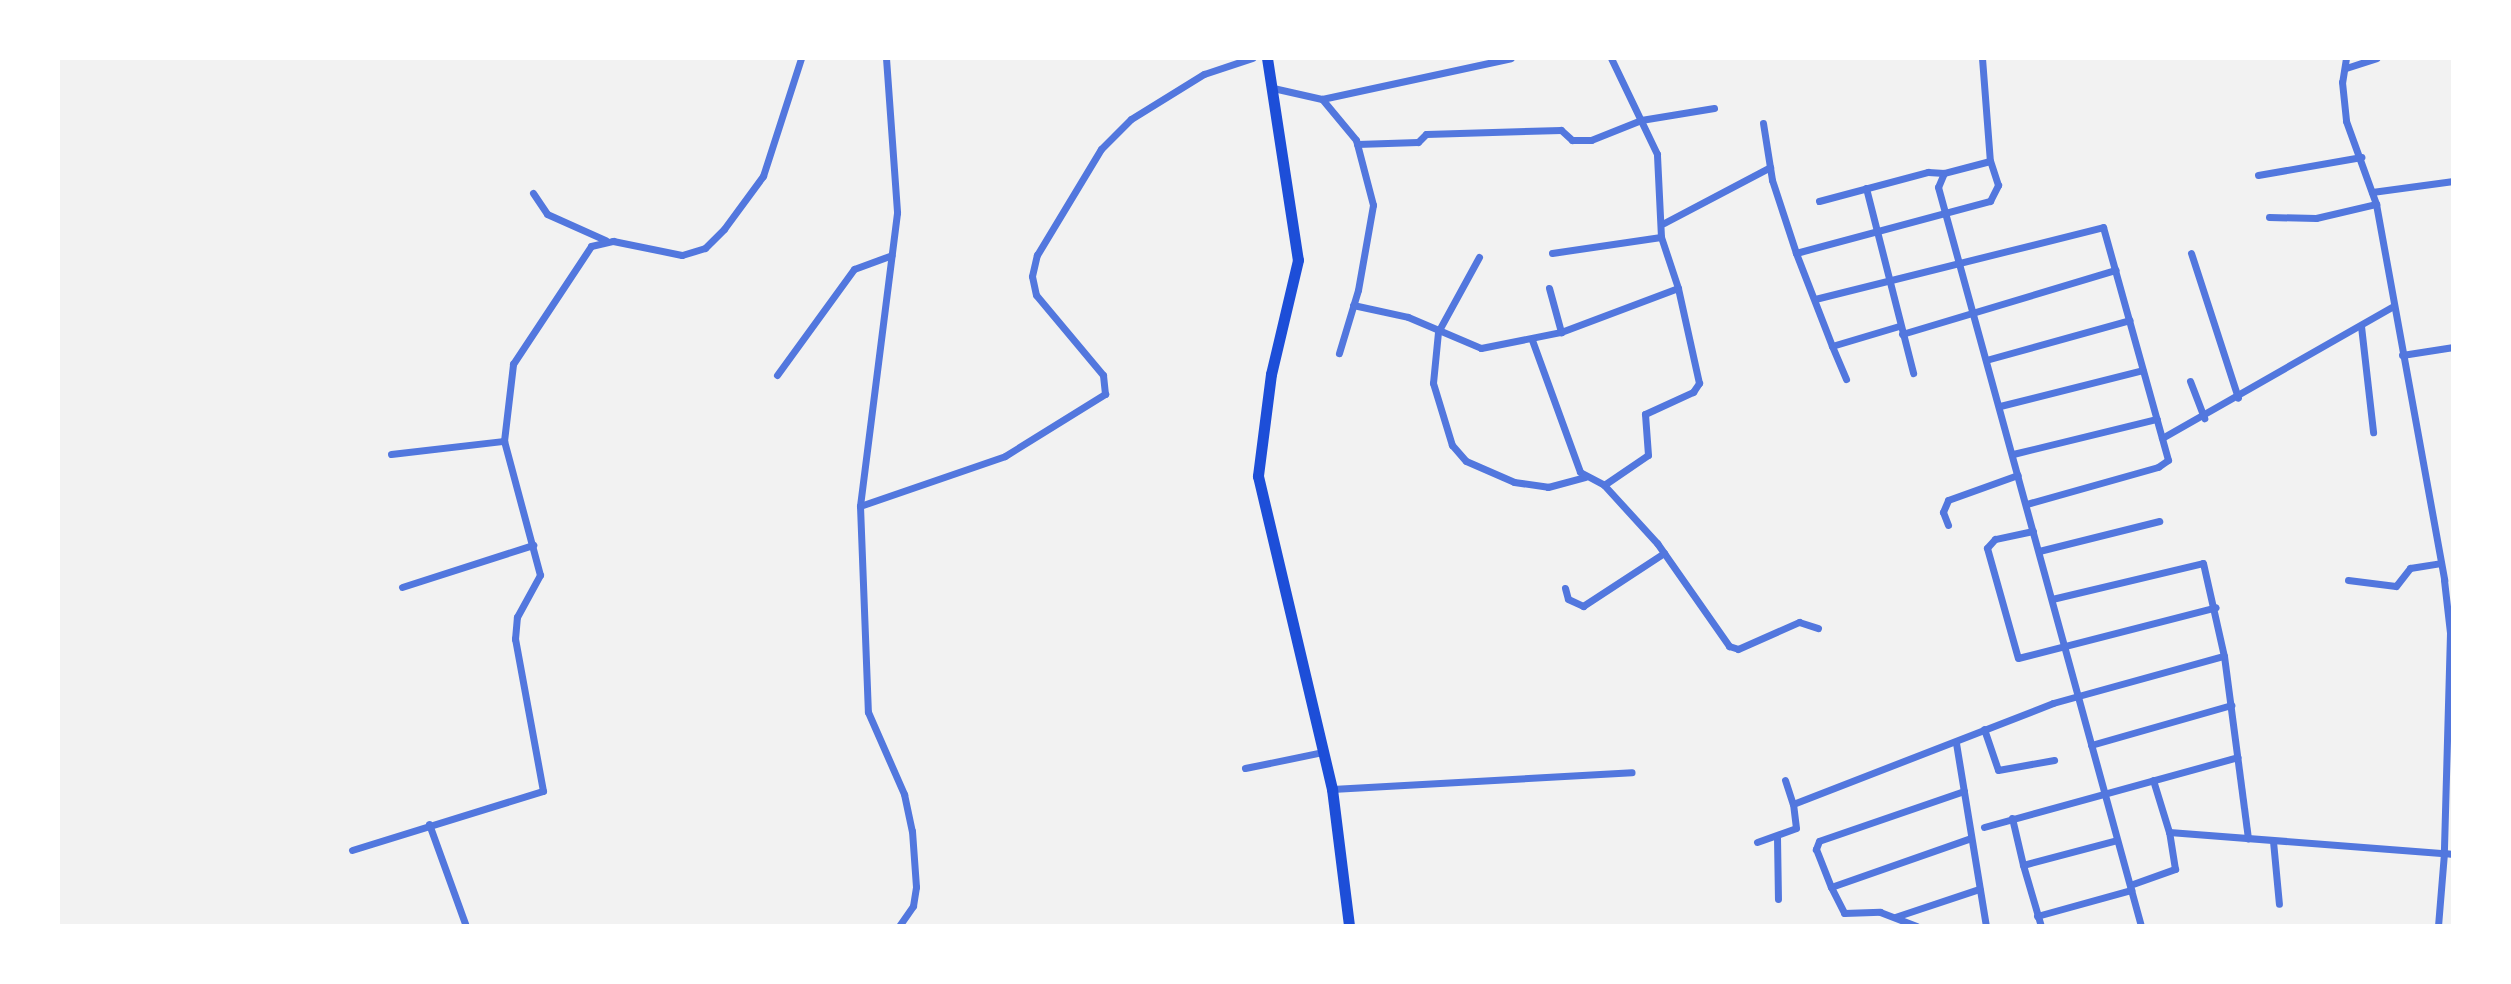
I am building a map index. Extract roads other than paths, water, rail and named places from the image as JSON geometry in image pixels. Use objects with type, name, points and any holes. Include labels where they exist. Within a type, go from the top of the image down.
[{"type":"main road","points":[[1267,58],[1298,260],[1271,374],[1258,476],[1332,789],[1349,926]]},
{"type":"street","points":[[533,193],[547,214],[605,240],[682,255],[705,248],[763,176],[801,58]]},
{"type":"street","points":[[886,58],[897,213],[860,506],[868,712],[904,794],[912,831],[916,887],[913,906],[899,926]]},
{"type":"street","points":[[860,506],[1005,456],[1105,394],[1103,375],[1036,295],[1032,276],[1037,255],[1101,149],[1124,125],[1204,74],[1252,58]]},
{"type":"street","points":[[1463,58],[1466,69]]},
{"type":"street","points":[[1273,88],[1322,99],[1511,58]]},
{"type":"street","points":[[1604,485],[1648,455],[1645,414],[1693,392],[1699,383],[1678,288],[1661,237],[1664,223],[1657,154],[1611,58]]},
{"type":"street","points":[[1796,253],[1995,196],[1998,185],[1990,161],[1982,58]]},
{"type":"street","points":[[2346,58],[2346,121],[2376,204],[2392,307],[2441,563],[2450,633],[2448,854],[2438,926]]},
{"type":"street","points":[[2346,68],[2376,58]]},
{"type":"street","points":[[1322,99],[1357,144],[1373,205],[1353,305],[1339,353]]},
{"type":"street","points":[[1357,144],[1415,143],[1426,134],[1561,130],[1572,140],[1591,140],[1641,120],[1714,108]]},
{"type":"street","points":[[1763,123],[1770,167],[1796,253],[1846,379]]},
{"type":"street","points":[[2258,175],[2361,157]]},
{"type":"street","points":[[1819,201],[1933,171],[1944,173],[1990,161]]},
{"type":"street","points":[[1664,223],[1770,167]]},
{"type":"street","points":[[1944,173],[1938,180],[1957,260],[2000,406],[2141,926]]},
{"type":"street","points":[[2372,192],[2453,181]]},
{"type":"street","points":[[1866,188],[1887,281],[1913,373]]},
{"type":"street","points":[[2269,217],[2316,218],[2376,204]]},
{"type":"street","points":[[1815,299],[2097,225],[2105,230],[2168,456],[2164,465],[2026,504]]},
{"type":"street","points":[[1552,253],[1661,237]]},
{"type":"street","points":[[352,850],[543,791],[514,626],[540,583],[533,545],[504,441],[506,395],[518,355],[584,252],[605,240]]},
{"type":"street","points":[[2191,253],[2238,398]]},
{"type":"street","points":[[777,375],[854,269],[892,255]]},
{"type":"street","points":[[1479,257],[1438,332],[1433,383],[1452,445],[1466,461],[1525,484],[1548,487],[1585,477],[1604,485],[1664,553],[1731,648],[1799,622],[1818,628]]},
{"type":"street","points":[[1832,346],[1972,313],[2116,270]]},
{"type":"street","points":[[1549,288],[1561,332]]},
{"type":"street","points":[[1353,305],[1408,317],[1481,348],[1561,332],[1678,288]]},
{"type":"street","points":[[2162,438],[2204,418],[2392,307]]},
{"type":"street","points":[[1986,360],[2130,320]]},
{"type":"street","points":[[2361,326],[2373,432]]},
{"type":"street","points":[[1532,340],[1585,477]]},
{"type":"street","points":[[2402,355],[2453,347]]},
{"type":"street","points":[[2000,406],[2143,370]]},
{"type":"street","points":[[2190,381],[2204,418]]},
{"type":"street","points":[[2013,454],[2157,419]]},
{"type":"street","points":[[391,454],[504,441]]},
{"type":"street","points":[[1948,525],[1943,512],[1948,500],[2018,475]]},
{"type":"street","points":[[2039,551],[2159,521]]},
{"type":"street","points":[[2033,531],[1995,539],[1987,548],[2013,653],[2022,659],[2216,607]]},
{"type":"street","points":[[402,587],[533,545]]},
{"type":"street","points":[[1565,588],[1568,599],[1583,606],[1664,553]]},
{"type":"street","points":[[2052,599],[2200,561],[2216,607],[2248,838]]},
{"type":"street","points":[[2348,580],[2396,586],[2410,568],[2441,563]]},
{"type":"street","points":[[1793,804],[1956,743],[1984,729],[2078,696],[2224,656]]},
{"type":"street","points":[[2091,745],[2231,705]]},
{"type":"street","points":[[1984,729],[1998,770],[2054,760]]},
{"type":"street","points":[[1956,743],[1986,926]]},
{"type":"street","points":[[1245,768],[1323,752]]},
{"type":"street","points":[[1984,827],[2238,757]]},
{"type":"street","points":[[1332,789],[1632,772]]},
{"type":"street","points":[[1757,842],[1796,828],[1793,804],[1785,780]]},
{"type":"street","points":[[2037,916],[2130,888],[2175,869],[2169,832],[2153,780]]},
{"type":"street","points":[[1916,926],[1880,912],[1844,913],[1816,849],[1819,841],[1964,791]]},
{"type":"street","points":[[2012,818],[2041,926]]},
{"type":"street","points":[[429,824],[466,926]]},
{"type":"street","points":[[2169,832],[2448,854]]},
{"type":"street","points":[[1777,837],[1778,899]]},
{"type":"street","points":[[1831,887],[1971,838]]},
{"type":"street","points":[[2023,865],[2117,840]]},
{"type":"street","points":[[2273,841],[2279,904]]},
{"type":"street","points":[[1895,917],[1979,889]]}]
